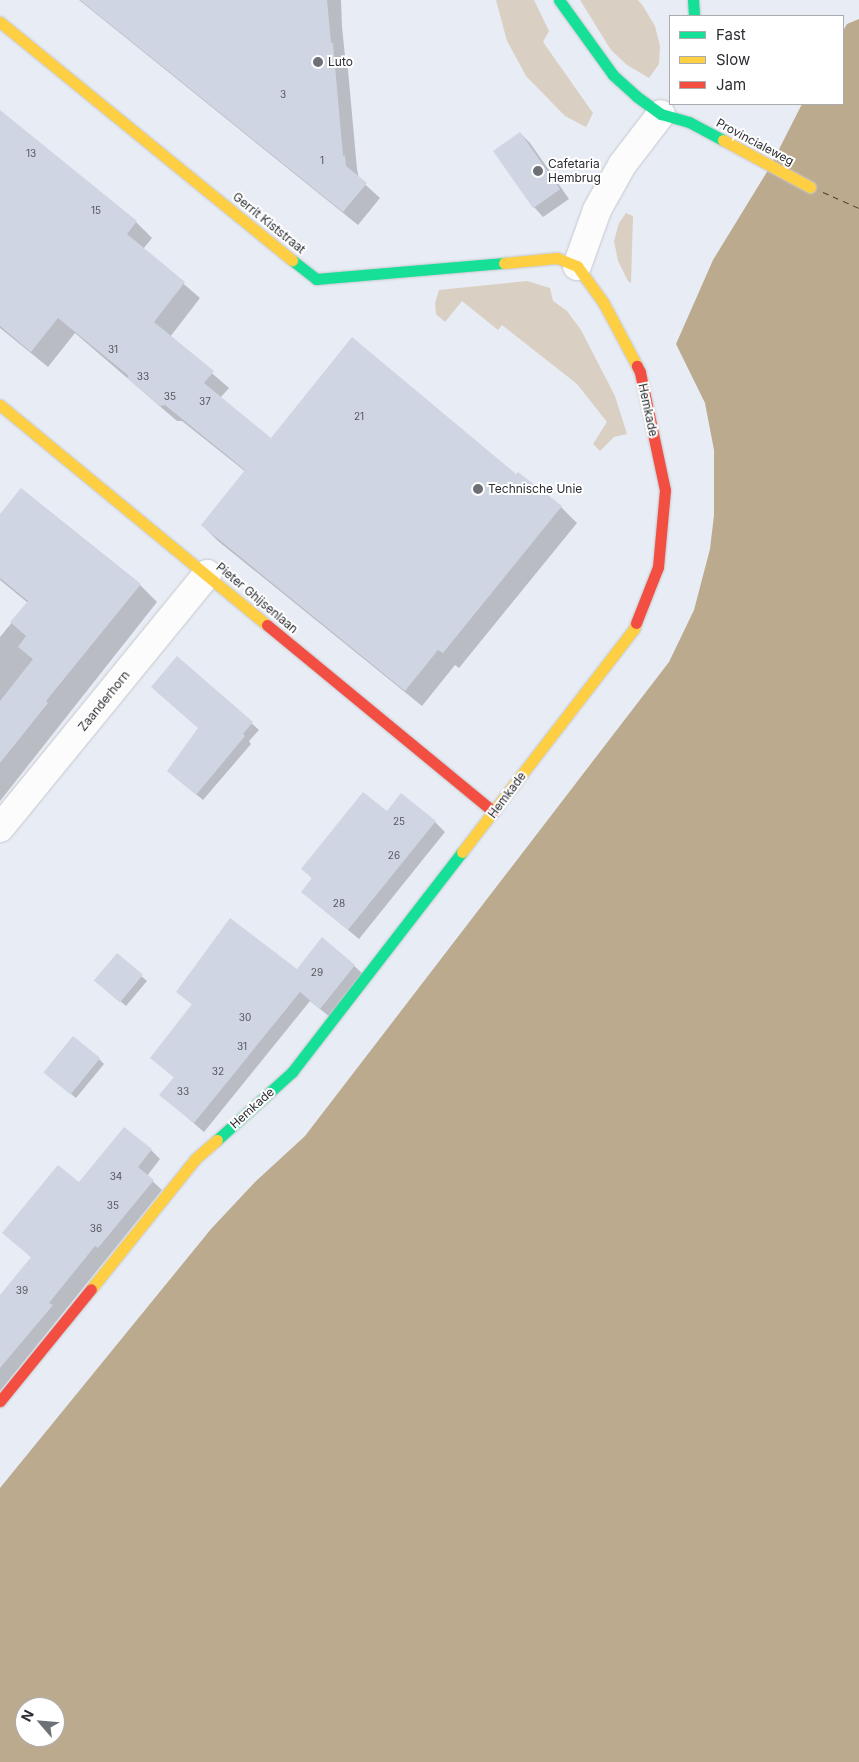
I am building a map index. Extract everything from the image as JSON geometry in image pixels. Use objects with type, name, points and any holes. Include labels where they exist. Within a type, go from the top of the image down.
[{"type":"street","name":"Provincialeweg","points":[[559,0],[613,75],[636,96],[689,122],[810,187]]},
{"type":"street","points":[[693,0],[694,15]]},
{"type":"street","name":"Gerrit Kiststraat","points":[[0,22],[316,279],[557,258],[577,266]]},
{"type":"street","points":[[577,266],[601,202],[622,165],[663,110]]},
{"type":"street","name":"Hemkade","points":[[0,1401],[195,1159],[292,1072],[634,629],[658,567],[665,490],[640,372],[603,302],[577,266]]},
{"type":"street","name":"Pieter Ghijsenlaan","points":[[0,405],[208,574],[494,812]]},
{"type":"street","name":"Zaanderhorn","points":[[0,828],[208,574]]},
{"type":"shaded area","points":[[496,0],[534,0],[549,31],[543,42],[593,113],[586,127],[565,116],[526,76],[507,41]]},
{"type":"shaded area","points":[[580,0],[638,0],[655,26],[660,46],[659,64],[649,78],[627,65],[611,50]]},
{"type":"shaded area","points":[[859,19],[859,1762],[0,1762],[0,1488],[211,1229],[255,1182],[305,1136],[669,662],[694,610],[710,549],[714,515],[714,450],[705,403],[676,344],[713,260],[770,167],[801,105],[844,105],[844,29],[847,24]]},
{"type":"shaded area","points":[[626,213],[633,216],[631,283],[628,281],[618,261],[614,241],[619,223]]},
{"type":"shaded area","points":[[527,281],[550,288],[553,301],[567,311],[581,330],[615,396],[627,434],[614,437],[600,451],[593,444],[607,422],[577,384],[502,325],[498,330],[462,301],[445,322],[436,314],[435,303],[439,290]]},
{"type":"building","points":[[80,0],[327,0],[331,43],[333,43],[343,156],[345,155],[346,166],[367,183],[343,212]]},
{"type":"building","points":[[0,110],[137,221],[127,234],[185,282],[154,322],[214,371],[204,383],[271,438],[352,337],[516,474],[518,472],[562,506],[443,653],[438,650],[405,691],[201,525],[245,470],[165,405],[160,406],[127,378],[129,376],[58,318],[31,352],[0,326]]},
{"type":"building","points":[[520,132],[560,189],[533,208],[493,151]]},
{"type":"building","points":[[21,488],[141,584],[46,701],[48,703],[0,763],[0,701],[33,659],[18,647],[26,636],[10,622],[28,601],[0,578],[0,514]]},
{"type":"building","points":[[177,656],[253,722],[243,734],[245,736],[196,795],[167,771],[198,728],[151,687]]},
{"type":"building","points":[[363,792],[387,811],[401,793],[436,821],[348,930],[301,892],[312,878],[301,869]]},
{"type":"building","points":[[230,918],[297,969],[322,937],[355,965],[320,1009],[300,992],[194,1123],[159,1095],[174,1077],[150,1058],[192,1004],[176,992]]},
{"type":"building","points":[[117,953],[143,975],[120,1002],[94,981]]},
{"type":"building","points":[[73,1036],[100,1058],[71,1095],[43,1073]]},
{"type":"building","points":[[124,1127],[152,1149],[138,1167],[154,1180],[98,1248],[95,1246],[49,1303],[53,1305],[0,1368],[0,1295],[31,1257],[2,1233],[58,1165],[79,1182]]},
{"type":"ferry route","points":[[823,192],[859,208]]},
{"type":"traffic: fast","points":[[559,0],[613,75],[636,96],[661,114],[689,122],[723,140]]},
{"type":"traffic: fast","points":[[693,0],[694,15]]},
{"type":"traffic: fast","points":[[292,260],[316,279],[504,263]]},
{"type":"traffic: fast","points":[[217,1140],[292,1072],[462,852]]},
{"type":"traffic: slow","points":[[0,22],[292,260]]},
{"type":"traffic: slow","points":[[723,140],[810,187]]},
{"type":"traffic: slow","points":[[504,263],[557,258],[577,266],[603,302],[637,366]]},
{"type":"traffic: slow","points":[[0,405],[267,625]]},
{"type":"traffic: slow","points":[[462,852],[634,629],[636,623]]},
{"type":"traffic: slow","points":[[91,1289],[195,1159],[217,1140]]},
{"type":"traffic: jam","points":[[636,623],[658,567],[665,490],[640,372],[637,366]]},
{"type":"traffic: jam","points":[[267,625],[494,812]]},
{"type":"traffic: jam","points":[[0,1401],[91,1289]]},
{"type":"place","name":"Luto","points":[[318,62]]},
{"type":"place","name":"Cafetaria Hembrug","points":[[538,171]]},
{"type":"place","name":"Technische Unie","points":[[478,489]]}]
